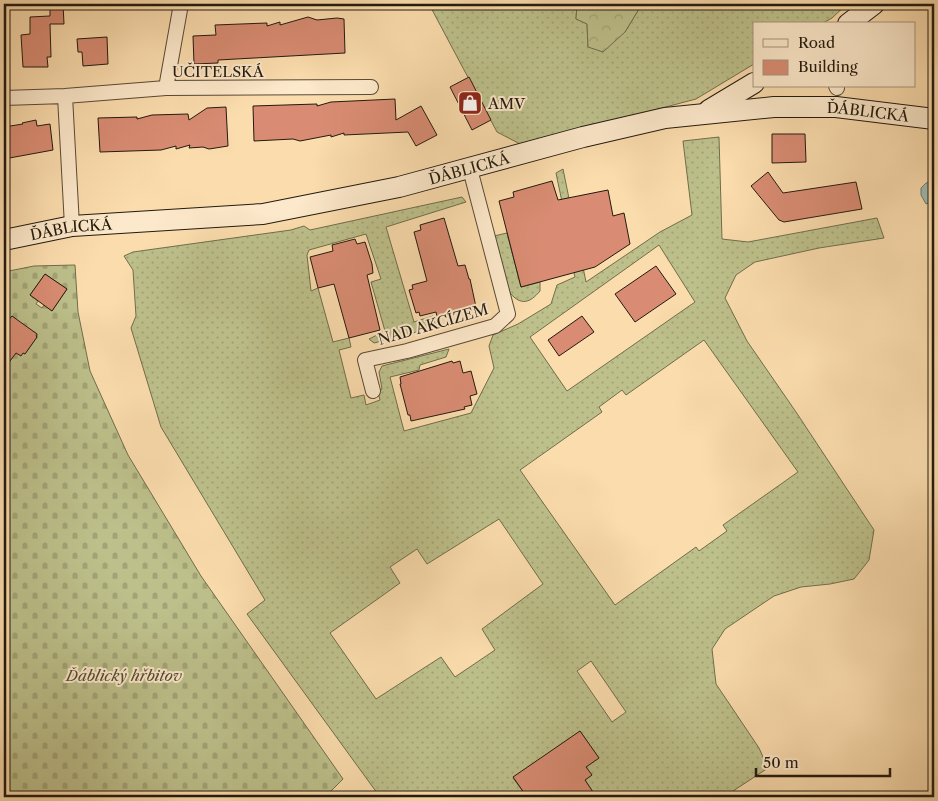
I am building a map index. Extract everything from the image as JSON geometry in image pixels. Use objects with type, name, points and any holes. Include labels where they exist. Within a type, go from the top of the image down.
[{"type":"main road","points":[[851,22],[874,4]]},
{"type":"main road","points":[[703,113],[753,84]]},
{"type":"main road","name":"ĎÁBLICKÁ","points":[[4,240],[72,226],[264,214],[399,187],[599,133],[665,118],[703,113],[774,107],[836,107],[934,118]]},
{"type":"street","points":[[166,88],[181,4]]},
{"type":"street","name":"UČITELSKÁ","points":[[4,98],[65,96],[166,88],[371,86]]},
{"type":"street","points":[[65,96],[72,226]]},
{"type":"street","name":"NAD AKCÍZEM","points":[[373,391],[365,360],[407,351],[495,326],[508,314],[470,169]]},
{"type":"green space","points":[[429,4],[577,4],[576,19],[587,23],[588,47],[625,32],[642,4],[847,4],[825,22],[753,22],[753,65],[696,99],[522,145],[497,132]]},
{"type":"green space","points":[[577,4],[642,4],[625,32],[603,52],[588,47],[587,24],[576,19]]},
{"type":"green space","points":[[719,137],[722,239],[748,242],[877,218],[884,238],[819,248],[755,262],[736,275],[725,298],[747,341],[874,530],[869,560],[854,579],[801,587],[774,596],[725,629],[712,649],[716,684],[759,748],[768,768],[724,797],[585,797],[593,792],[585,780],[592,775],[586,767],[599,758],[580,731],[513,778],[527,797],[380,797],[247,614],[265,600],[161,427],[131,328],[136,316],[133,270],[124,256],[133,252],[291,230],[304,226],[310,230],[462,197],[466,202],[386,227],[414,322],[433,316],[436,327],[374,343],[369,339],[385,331],[371,282],[381,279],[366,234],[309,250],[307,255],[311,291],[318,288],[333,342],[349,338],[351,347],[339,350],[351,398],[364,395],[366,405],[380,400],[378,392],[382,389],[379,372],[382,366],[449,349],[446,357],[420,365],[419,370],[390,377],[404,431],[471,413],[494,368],[489,346],[493,335],[518,324],[551,304],[557,285],[575,277],[562,227],[567,226],[556,173],[563,169],[586,282],[660,232],[692,215],[683,141]],"holes":[[[659,245],[695,302],[567,391],[530,337]],[[704,340],[798,472],[723,525],[727,531],[699,551],[696,547],[615,605],[520,470],[602,412],[599,407],[622,390],[626,395]],[[499,519],[543,584],[482,629],[495,650],[455,677],[441,657],[376,699],[330,633],[400,583],[390,567],[417,549],[427,564]],[[591,661],[626,712],[612,722],[577,671]]]},
{"type":"green space","points":[[507,233],[521,287],[540,282],[540,291],[529,300],[518,300],[510,293],[494,236]]},
{"type":"green space","name":"Ďáblický hřbitov","points":[[75,265],[78,312],[90,371],[128,455],[201,576],[343,779],[325,797],[4,797],[4,360],[8,363],[18,350],[25,354],[37,337],[37,334],[33,331],[32,333],[15,321],[16,319],[12,316],[4,325],[4,272],[34,266]],"holes":[[[45,274],[67,289],[52,311],[44,305],[42,308],[36,304],[38,301],[30,295]]]},
{"type":"water","points":[[934,182],[934,201],[926,204],[921,195],[921,188],[926,183]]},
{"type":"building","points":[[50,4],[63,4],[64,24],[50,24],[51,57],[47,57],[48,67],[23,67],[21,35],[30,34],[30,17],[50,16]]},
{"type":"building","points":[[308,17],[317,20],[344,19],[345,53],[218,60],[218,63],[194,64],[193,36],[216,35],[215,25],[267,23],[267,26],[280,22],[280,25]]},
{"type":"building","points":[[107,37],[108,64],[83,66],[82,52],[78,52],[77,39]]},
{"type":"building","name":"AMV","points":[[469,77],[491,120],[472,130],[450,87]]},
{"type":"building","points":[[395,99],[396,120],[421,106],[437,135],[416,146],[408,132],[344,135],[344,133],[331,137],[331,135],[300,141],[293,139],[254,141],[253,106],[317,104],[317,106],[331,102]]},
{"type":"building","points":[[226,107],[228,146],[209,149],[203,147],[189,148],[190,145],[176,149],[176,146],[161,150],[100,152],[98,118],[137,117],[137,119],[152,115],[188,114],[189,120],[207,108]]},
{"type":"building","points":[[36,120],[37,126],[50,124],[53,150],[4,159],[4,127]]},
{"type":"building","points":[[772,134],[805,134],[806,162],[772,163]]},
{"type":"building","points":[[768,172],[783,193],[856,182],[862,209],[784,222],[779,220],[751,186]]},
{"type":"building","points":[[552,181],[558,200],[608,190],[613,216],[624,213],[630,244],[595,267],[521,287],[499,201],[514,197],[513,192]]},
{"type":"building","points":[[444,218],[458,266],[465,265],[476,307],[437,317],[436,312],[420,316],[419,312],[416,313],[409,290],[413,289],[412,285],[427,281],[414,232],[421,230],[420,225]]},
{"type":"building","points":[[355,239],[357,244],[365,242],[372,264],[373,273],[367,275],[380,330],[349,338],[334,284],[318,288],[310,257],[333,251],[332,245]]},
{"type":"building","points":[[656,266],[676,294],[635,322],[615,294]]},
{"type":"building","points":[[45,274],[67,289],[52,311],[30,295]]},
{"type":"building","points":[[12,316],[37,334],[37,337],[25,354],[23,353],[21,356],[16,353],[4,369],[4,325]]},
{"type":"building","points":[[582,316],[594,332],[559,356],[548,340]]},
{"type":"building","points":[[452,361],[453,363],[460,361],[463,373],[471,371],[477,394],[470,396],[472,405],[464,407],[465,409],[411,421],[400,384],[400,377]]},
{"type":"building","points":[[580,731],[599,758],[586,767],[592,775],[585,780],[593,792],[585,797],[527,797],[513,777]]},
{"type":"place","name":"AMV","points":[[470,103]]}]
